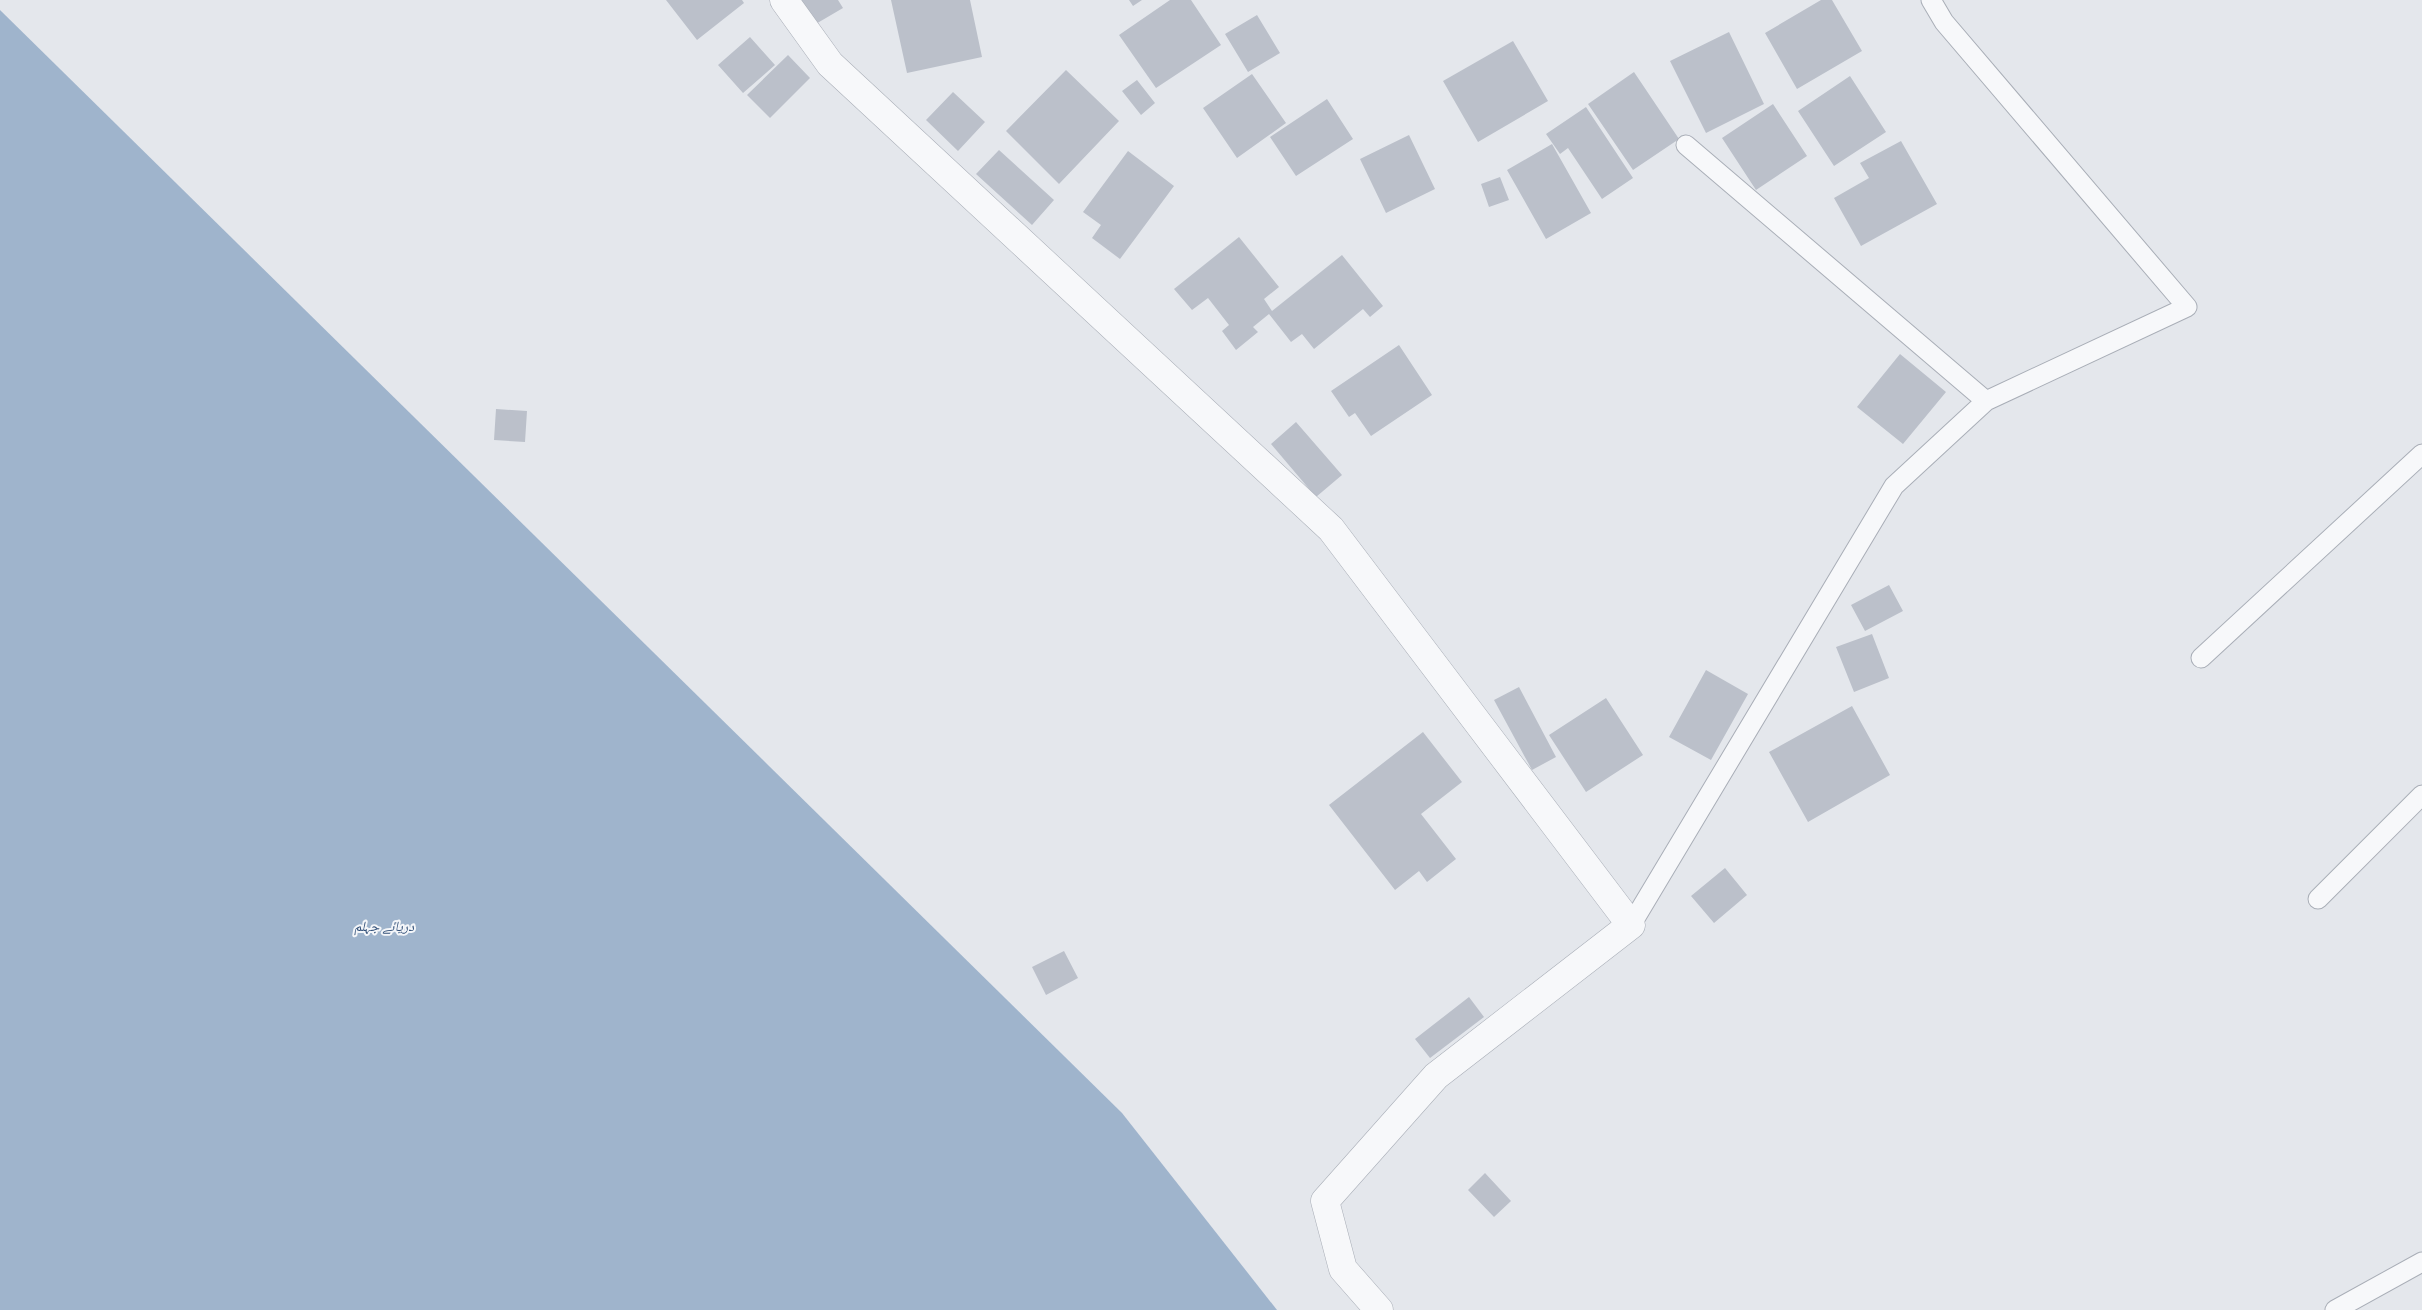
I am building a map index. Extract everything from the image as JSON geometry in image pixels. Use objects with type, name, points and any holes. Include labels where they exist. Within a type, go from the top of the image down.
[{"type":"street","points":[[784,0],[830,64],[1331,529],[1631,925],[1436,1076],[1325,1201],[1343,1268],[1380,1310]]},
{"type":"lane","points":[[1631,925],[1894,486],[1986,400],[2187,308],[1944,22],[1931,0]]},
{"type":"lane","points":[[1686,145],[1986,400]]},
{"type":"lane","points":[[2200,658],[2422,454]]},
{"type":"lane","points":[[2318,899],[2422,796]]},
{"type":"lane","points":[[2335,1310],[2422,1262]]},
{"type":"water","name":"دریائے جہلم","points":[[0,10],[1122,1113],[1277,1310],[0,1310]]},
{"type":"building","points":[[666,0],[742,0],[744,3],[697,40]]},
{"type":"building","points":[[799,0],[838,0],[843,8],[814,25]]},
{"type":"building","points":[[891,0],[970,0],[982,57],[907,73]]},
{"type":"building","points":[[1129,0],[1142,0],[1133,6]]},
{"type":"building","points":[[1170,0],[1191,0],[1221,45],[1156,88],[1119,35]]},
{"type":"building","points":[[1821,0],[1832,0],[1862,51],[1797,89],[1765,33]]},
{"type":"building","points":[[1257,15],[1280,53],[1248,72],[1225,34]]},
{"type":"building","points":[[1729,32],[1764,104],[1706,133],[1670,61]]},
{"type":"building","points":[[750,37],[775,65],[743,93],[718,65]]},
{"type":"building","points":[[1513,41],[1548,101],[1478,142],[1443,81]]},
{"type":"building","points":[[788,55],[810,78],[770,118],[747,95]]},
{"type":"building","points":[[1066,70],[1119,121],[1059,184],[1006,131]]},
{"type":"building","points":[[1634,72],[1679,139],[1633,170],[1588,104]]},
{"type":"building","points":[[1252,74],[1286,123],[1237,158],[1203,108]]},
{"type":"building","points":[[1850,76],[1886,132],[1834,166],[1798,111]]},
{"type":"building","points":[[1137,80],[1155,103],[1141,115],[1122,91]]},
{"type":"building","points":[[953,92],[985,122],[958,151],[926,120]]},
{"type":"building","points":[[1327,99],[1353,139],[1296,176],[1270,137]]},
{"type":"building","points":[[1773,104],[1807,156],[1756,190],[1722,138]]},
{"type":"building","points":[[1586,107],[1633,178],[1602,199],[1568,148],[1560,154],[1546,134]]},
{"type":"building","points":[[1409,135],[1435,189],[1386,213],[1360,159]]},
{"type":"building","points":[[1901,141],[1937,204],[1861,246],[1834,198],[1869,178],[1860,163]]},
{"type":"building","points":[[1552,144],[1591,213],[1546,239],[1507,170]]},
{"type":"building","points":[[999,150],[1054,200],[1032,225],[976,174]]},
{"type":"building","points":[[1128,151],[1174,186],[1120,259],[1092,238],[1101,225],[1083,212]]},
{"type":"building","points":[[1500,177],[1509,200],[1489,207],[1481,184]]},
{"type":"building","points":[[1239,237],[1279,287],[1264,299],[1272,311],[1342,255],[1383,306],[1370,317],[1363,309],[1314,349],[1302,334],[1291,342],[1269,314],[1253,327],[1258,332],[1236,350],[1222,331],[1229,325],[1208,298],[1192,310],[1174,289]]},
{"type":"building","points":[[1399,345],[1432,395],[1371,436],[1355,413],[1349,417],[1331,391]]},
{"type":"building","points":[[1900,354],[1946,392],[1903,444],[1857,407]]},
{"type":"building","points":[[496,409],[527,411],[525,442],[494,440]]},
{"type":"building","points":[[1296,422],[1342,475],[1316,497],[1271,444]]},
{"type":"building","points":[[1889,585],[1903,611],[1865,631],[1851,605]]},
{"type":"building","points":[[1872,634],[1889,678],[1854,692],[1836,647]]},
{"type":"building","points":[[1706,670],[1748,694],[1711,760],[1669,737]]},
{"type":"building","points":[[1519,687],[1556,757],[1532,770],[1494,700]]},
{"type":"building","points":[[1606,698],[1643,755],[1586,792],[1549,735]]},
{"type":"building","points":[[1852,706],[1890,775],[1808,822],[1769,752]]},
{"type":"building","points":[[1423,732],[1462,782],[1421,814],[1456,859],[1427,882],[1419,871],[1395,890],[1329,805]]},
{"type":"building","points":[[1725,868],[1747,895],[1714,923],[1691,896]]},
{"type":"building","points":[[1064,951],[1078,978],[1046,995],[1032,967]]},
{"type":"building","points":[[1469,997],[1484,1017],[1430,1058],[1415,1039]]},
{"type":"building","points":[[1485,1173],[1511,1201],[1494,1217],[1468,1190]]}]
